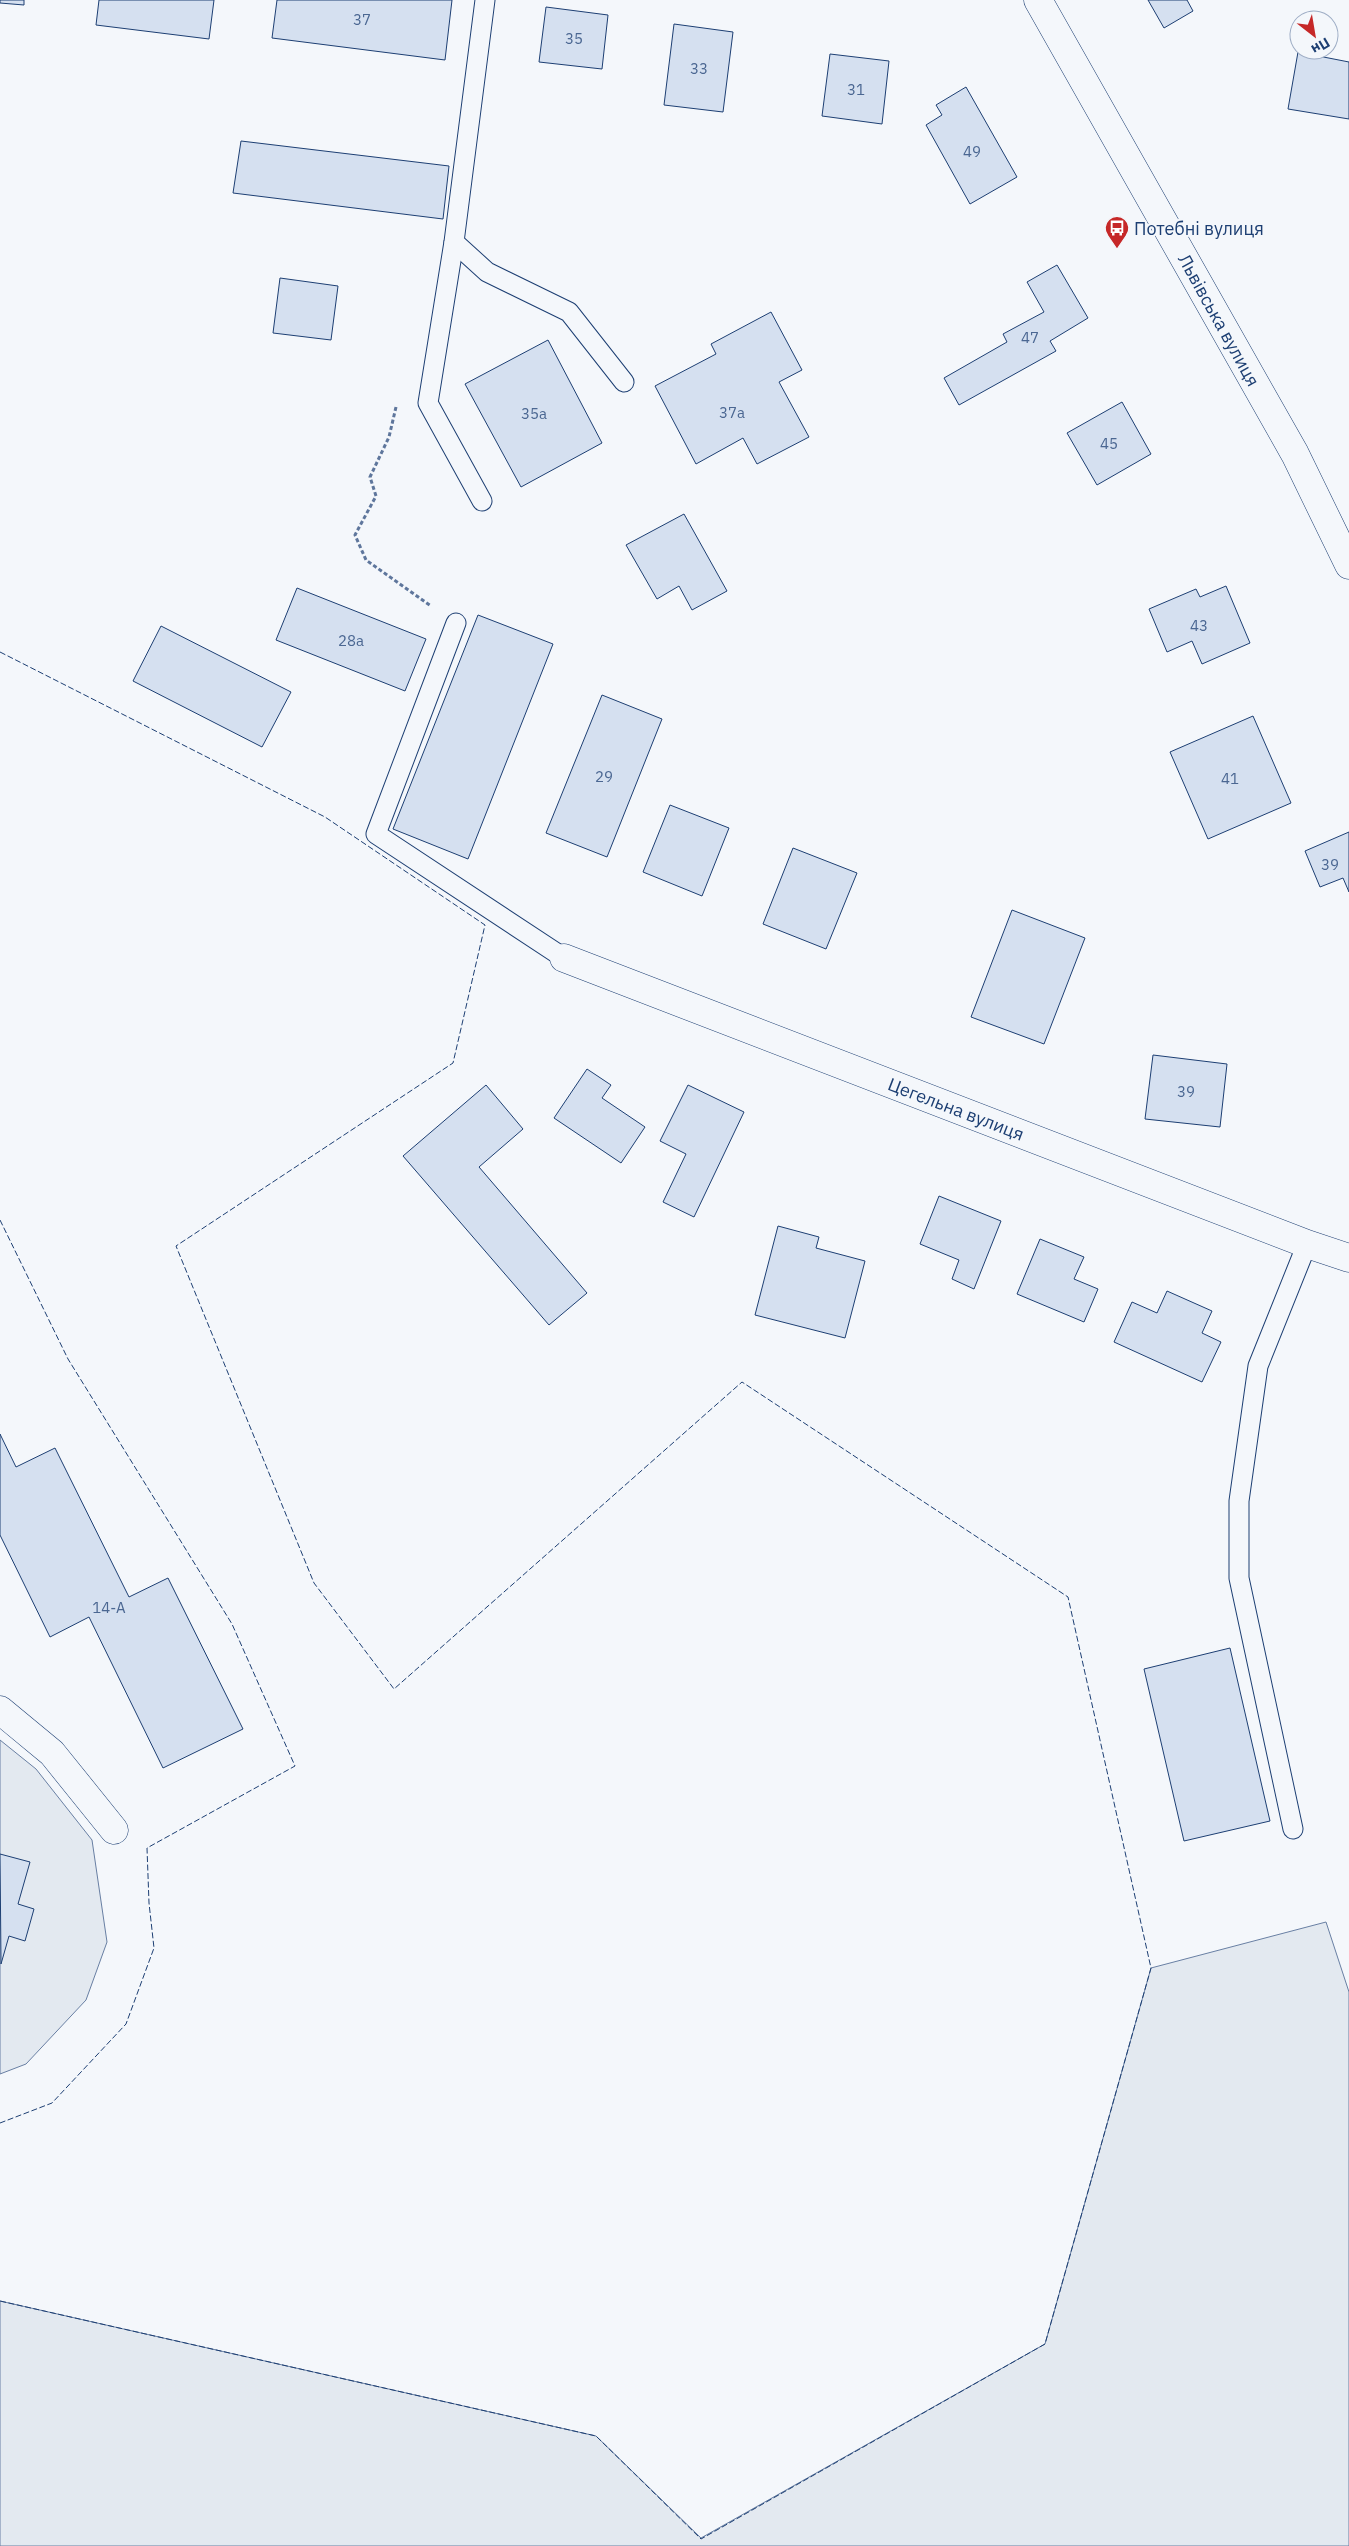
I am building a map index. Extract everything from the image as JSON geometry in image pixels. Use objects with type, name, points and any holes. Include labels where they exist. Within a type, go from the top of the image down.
[{"type":"street","name":"Львівська вулиця","points":[[1038,0],[1295,454],[1349,565]]},
{"type":"street","name":"Цегельна вулиця","points":[[564,958],[1307,1244],[1349,1258]]},
{"type":"street","points":[[0,1710],[52,1753],[114,1830]]},
{"type":"lane","points":[[482,501],[428,403],[454,242],[485,0]]},
{"type":"lane","points":[[454,242],[487,272],[570,312],[624,382]]},
{"type":"lane","points":[[456,623],[376,834],[564,958]]},
{"type":"lane","points":[[1294,1829],[1240,1578],[1239,1501],[1258,1366],[1307,1244]]},
{"type":"path","points":[[398,399],[390,436],[370,476],[376,496],[355,535],[366,560],[456,623]]},
{"type":"shaded area","points":[[0,1740],[36,1769],[92,1840],[107,1942],[86,2000],[26,2064],[0,2074]]},
{"type":"shaded area","points":[[1326,1922],[1349,1992],[1349,2546],[0,2546],[0,2301],[596,2436],[701,2538],[1045,2344],[1151,1968]]},
{"type":"building","points":[[0,0],[24,0],[24,5],[0,3]]},
{"type":"building","points":[[99,0],[214,0],[209,39],[96,25]]},
{"type":"building","points":[[277,0],[452,0],[445,60],[272,38]]},
{"type":"building","points":[[1148,0],[1187,0],[1193,11],[1164,28]]},
{"type":"building","points":[[546,7],[608,15],[602,69],[539,62]]},
{"type":"building","points":[[674,24],[733,32],[723,112],[664,105]]},
{"type":"building","points":[[830,54],[889,61],[882,124],[822,116]]},
{"type":"building","points":[[1297,60],[1339,60],[1349,62],[1349,119],[1288,109]]},
{"type":"building","points":[[966,87],[1017,177],[970,204],[926,125],[942,115],[936,105]]},
{"type":"building","points":[[241,141],[449,166],[443,219],[233,193]]},
{"type":"building","points":[[1057,265],[1088,318],[1050,341],[1056,351],[959,405],[944,378],[1007,342],[1003,334],[1044,312],[1027,282]]},
{"type":"building","points":[[280,278],[338,286],[331,340],[273,333]]},
{"type":"building","points":[[771,312],[802,370],[779,382],[809,437],[757,464],[743,438],[696,464],[655,386],[716,354],[711,344]]},
{"type":"building","points":[[548,340],[602,443],[521,487],[465,384]]},
{"type":"building","points":[[1122,402],[1151,454],[1097,485],[1067,433]]},
{"type":"building","points":[[684,514],[727,591],[692,610],[679,586],[657,599],[626,545]]},
{"type":"building","points":[[1226,586],[1250,643],[1202,664],[1192,641],[1167,652],[1149,609],[1196,589],[1200,597]]},
{"type":"building","points":[[297,588],[426,639],[405,691],[276,640]]},
{"type":"building","points":[[478,615],[553,644],[468,859],[393,829]]},
{"type":"building","points":[[161,626],[291,692],[262,747],[133,681]]},
{"type":"building","points":[[602,695],[662,719],[607,857],[546,833]]},
{"type":"building","points":[[1253,716],[1291,803],[1208,839],[1170,752]]},
{"type":"building","points":[[670,805],[729,828],[702,896],[643,872]]},
{"type":"building","points":[[1349,832],[1349,892],[1343,878],[1320,887],[1305,851]]},
{"type":"building","points":[[793,848],[857,873],[826,949],[763,924]]},
{"type":"building","points":[[1012,910],[1085,938],[1044,1044],[971,1017]]},
{"type":"building","points":[[1153,1055],[1227,1064],[1220,1127],[1145,1119]]},
{"type":"building","points":[[587,1069],[611,1085],[602,1098],[645,1127],[621,1163],[554,1118]]},
{"type":"building","points":[[486,1085],[523,1129],[479,1167],[587,1293],[549,1325],[403,1156]]},
{"type":"building","points":[[688,1085],[744,1112],[694,1217],[663,1202],[686,1154],[660,1141]]},
{"type":"building","points":[[939,1196],[1001,1221],[974,1289],[952,1279],[959,1260],[920,1244]]},
{"type":"building","points":[[778,1226],[819,1237],[816,1248],[865,1261],[845,1338],[755,1315]]},
{"type":"building","points":[[1040,1239],[1084,1257],[1074,1279],[1098,1289],[1084,1322],[1017,1294]]},
{"type":"building","points":[[1167,1291],[1212,1311],[1202,1333],[1221,1342],[1202,1382],[1114,1342],[1132,1302],[1157,1313]]},
{"type":"building","points":[[0,1434],[16,1467],[55,1448],[129,1597],[168,1578],[243,1729],[163,1768],[89,1617],[50,1637],[0,1535]]},
{"type":"building","points":[[1230,1648],[1270,1821],[1184,1841],[1144,1669]]},
{"type":"building","points":[[0,1854],[30,1862],[18,1904],[34,1909],[25,1941],[9,1936],[1,1964]]},
{"type":"fence","points":[[0,652],[325,817],[485,925],[453,1063],[176,1246],[314,1583],[394,1689],[742,1382],[1068,1597],[1151,1968],[1045,2344],[701,2539],[596,2436],[0,2301]]},
{"type":"fence","points":[[0,1220],[68,1359],[232,1624],[295,1766],[147,1848],[149,1903],[154,1948],[126,2024],[52,2103],[0,2123]]},
{"type":"place","name":"Потебні вулиця","points":[[1117,249]]}]
